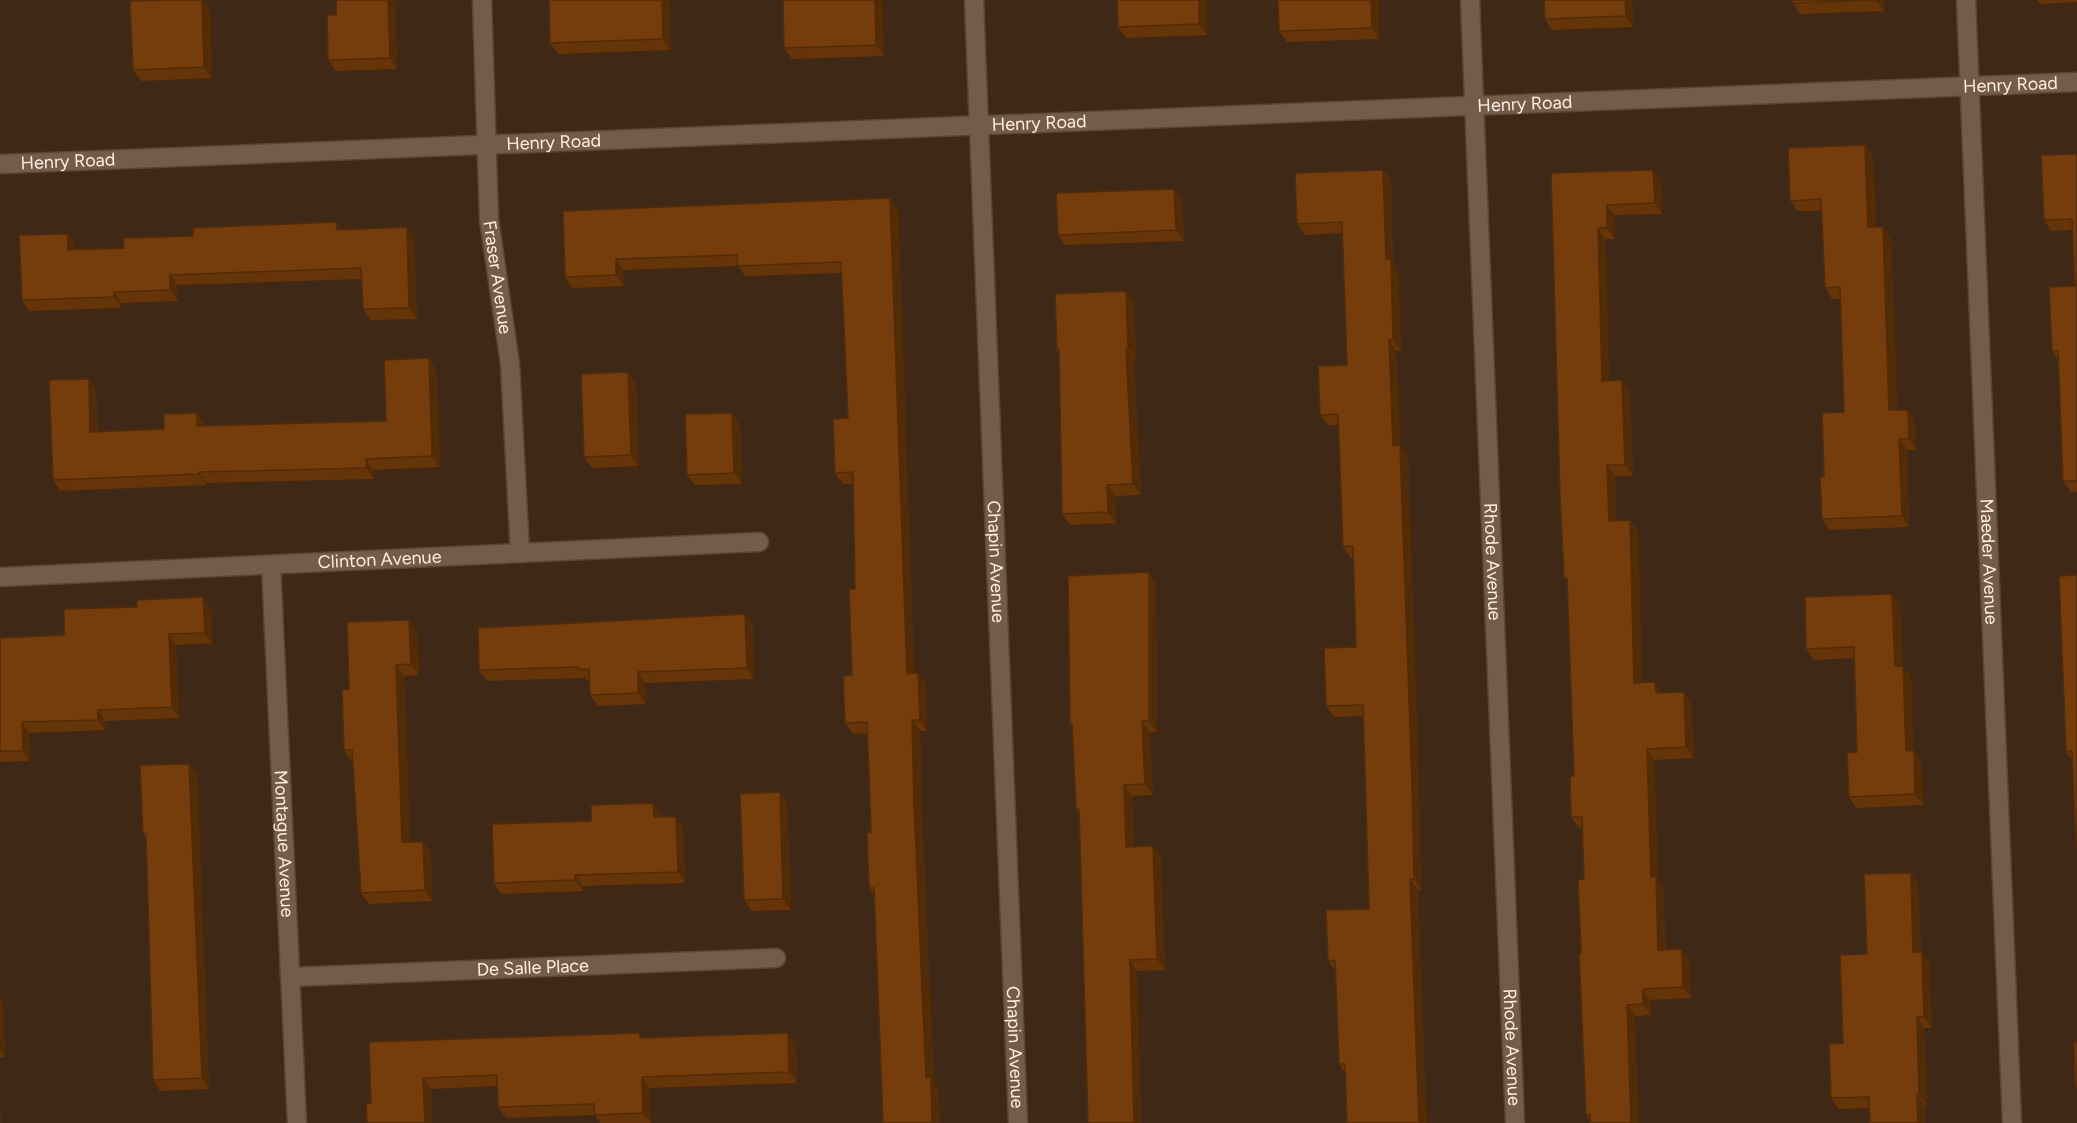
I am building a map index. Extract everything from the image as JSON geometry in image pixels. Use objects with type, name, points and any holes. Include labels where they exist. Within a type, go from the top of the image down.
[{"type":"street","name":"Fraser Avenue","points":[[482,0],[489,219],[510,364],[520,553]]},
{"type":"street","name":"Chapin Avenue","points":[[974,0],[1018,1123]]},
{"type":"street","name":"Rhode Avenue","points":[[1470,0],[1515,1123]]},
{"type":"street","name":"Maeder Avenue","points":[[1966,0],[2012,1123]]},
{"type":"street","name":"Henry Road","points":[[0,164],[2077,82]]},
{"type":"street","name":"Clinton Avenue","points":[[0,577],[759,542]]},
{"type":"street","name":"Montague Avenue","points":[[271,565],[297,1123]]},
{"type":"street","name":"De Salle Place","points":[[290,977],[776,958]]},
{"type":"building","points":[[202,0],[204,67],[133,70],[130,1]]},
{"type":"building","points":[[336,0],[388,0],[390,58],[328,60],[327,15],[336,15]]},
{"type":"building","points":[[549,0],[662,0],[663,39],[550,43]]},
{"type":"building","points":[[783,0],[875,0],[876,45],[784,48]]},
{"type":"building","points":[[1117,0],[1199,0],[1199,24],[1118,27]]},
{"type":"building","points":[[1278,0],[1371,0],[1372,28],[1279,31]]},
{"type":"building","points":[[1544,0],[1625,0],[1626,16],[1545,19]]},
{"type":"building","points":[[1792,0],[1876,0],[1793,3]]},
{"type":"building","points":[[1865,145],[1868,227],[1883,227],[1889,410],[1908,410],[1909,439],[1899,439],[1902,516],[1822,519],[1820,477],[1824,476],[1822,413],[1844,412],[1840,287],[1825,288],[1821,199],[1790,201],[1788,148]]},
{"type":"building","points":[[2077,154],[2077,481],[2063,481],[2058,351],[2052,351],[2049,287],[2075,286],[2072,219],[2044,220],[2041,155]]},
{"type":"building","points":[[1383,170],[1386,259],[1391,258],[1393,340],[1389,340],[1393,446],[1400,445],[1412,784],[1414,879],[1410,879],[1419,1123],[1347,1123],[1345,1064],[1339,1064],[1335,960],[1328,961],[1326,910],[1369,909],[1363,705],[1326,706],[1324,648],[1356,647],[1353,546],[1343,547],[1338,414],[1320,415],[1318,366],[1347,365],[1342,222],[1297,224],[1295,173]]},
{"type":"building","points":[[1653,170],[1655,203],[1607,205],[1607,228],[1598,228],[1602,381],[1622,380],[1625,465],[1607,465],[1609,521],[1630,520],[1634,683],[1655,682],[1656,693],[1684,692],[1686,747],[1647,749],[1651,877],[1656,877],[1658,950],[1682,949],[1683,987],[1643,989],[1643,1004],[1627,1005],[1631,1123],[1590,1123],[1590,1115],[1586,1115],[1579,953],[1581,953],[1578,880],[1584,879],[1582,817],[1571,817],[1570,776],[1574,776],[1567,578],[1564,578],[1560,496],[1551,173]]},
{"type":"building","points":[[1174,189],[1176,230],[1058,235],[1056,193]]},
{"type":"building","points":[[890,198],[907,674],[918,673],[920,720],[912,720],[914,803],[926,1078],[931,1077],[932,1123],[883,1123],[874,888],[869,888],[867,832],[871,832],[867,722],[845,723],[843,676],[852,675],[849,589],[855,589],[853,472],[835,473],[833,419],[848,418],[841,262],[738,266],[737,255],[616,259],[616,275],[565,277],[563,211]]},
{"type":"building","points":[[336,222],[337,230],[407,227],[409,308],[363,309],[361,268],[170,275],[170,290],[114,292],[114,297],[22,300],[19,235],[68,234],[68,250],[124,248],[123,238],[193,236],[193,228]]},
{"type":"building","points":[[1126,291],[1128,348],[1126,348],[1133,484],[1107,485],[1108,512],[1062,514],[1059,350],[1057,350],[1055,294]]},
{"type":"building","points":[[429,358],[432,456],[366,459],[366,468],[199,472],[199,474],[53,480],[49,380],[89,379],[90,432],[164,429],[164,414],[197,413],[197,426],[386,421],[384,360]]},
{"type":"building","points":[[628,372],[631,455],[584,457],[581,374]]},
{"type":"building","points":[[732,413],[734,473],[687,475],[685,414]]},
{"type":"building","points":[[1149,572],[1149,721],[1142,721],[1145,784],[1124,785],[1126,847],[1153,846],[1157,959],[1130,960],[1134,1123],[1088,1123],[1079,809],[1076,809],[1072,723],[1070,723],[1068,576]]},
{"type":"building","points":[[2077,575],[2076,847],[2072,751],[2066,752],[2059,576]]},
{"type":"building","points":[[1892,594],[1895,666],[1903,666],[1906,751],[1914,750],[1915,794],[1849,797],[1847,753],[1857,752],[1854,647],[1806,649],[1805,597]]},
{"type":"building","points":[[203,597],[205,633],[169,634],[172,707],[98,710],[98,720],[22,722],[23,751],[0,751],[0,638],[64,635],[64,609],[137,607],[137,600]]},
{"type":"building","points":[[745,614],[747,668],[638,672],[638,693],[590,695],[589,669],[578,669],[578,667],[479,670],[478,628]]},
{"type":"building","points":[[409,620],[411,664],[396,665],[402,842],[423,842],[425,890],[361,893],[352,750],[344,750],[342,690],[349,689],[347,622]]},
{"type":"building","points":[[189,764],[202,1078],[153,1080],[146,834],[143,834],[140,765]]},
{"type":"building","points":[[780,792],[783,899],[744,900],[740,794]]},
{"type":"building","points":[[653,803],[654,817],[676,817],[678,872],[575,875],[575,880],[494,883],[492,824],[591,821],[591,805]]},
{"type":"building","points":[[1911,873],[1913,952],[1922,952],[1924,1017],[1917,1017],[1918,1123],[1870,1123],[1869,1097],[1831,1098],[1829,1044],[1843,1043],[1840,955],[1867,954],[1864,874]]},
{"type":"building","points":[[640,1033],[640,1038],[788,1033],[789,1072],[642,1077],[643,1113],[595,1115],[594,1104],[498,1107],[497,1075],[423,1078],[425,1123],[367,1123],[366,1103],[371,1103],[369,1042]]},
{"type":"building","points":[[2074,1042],[2077,1042],[2077,1087],[2075,1088]]}]
